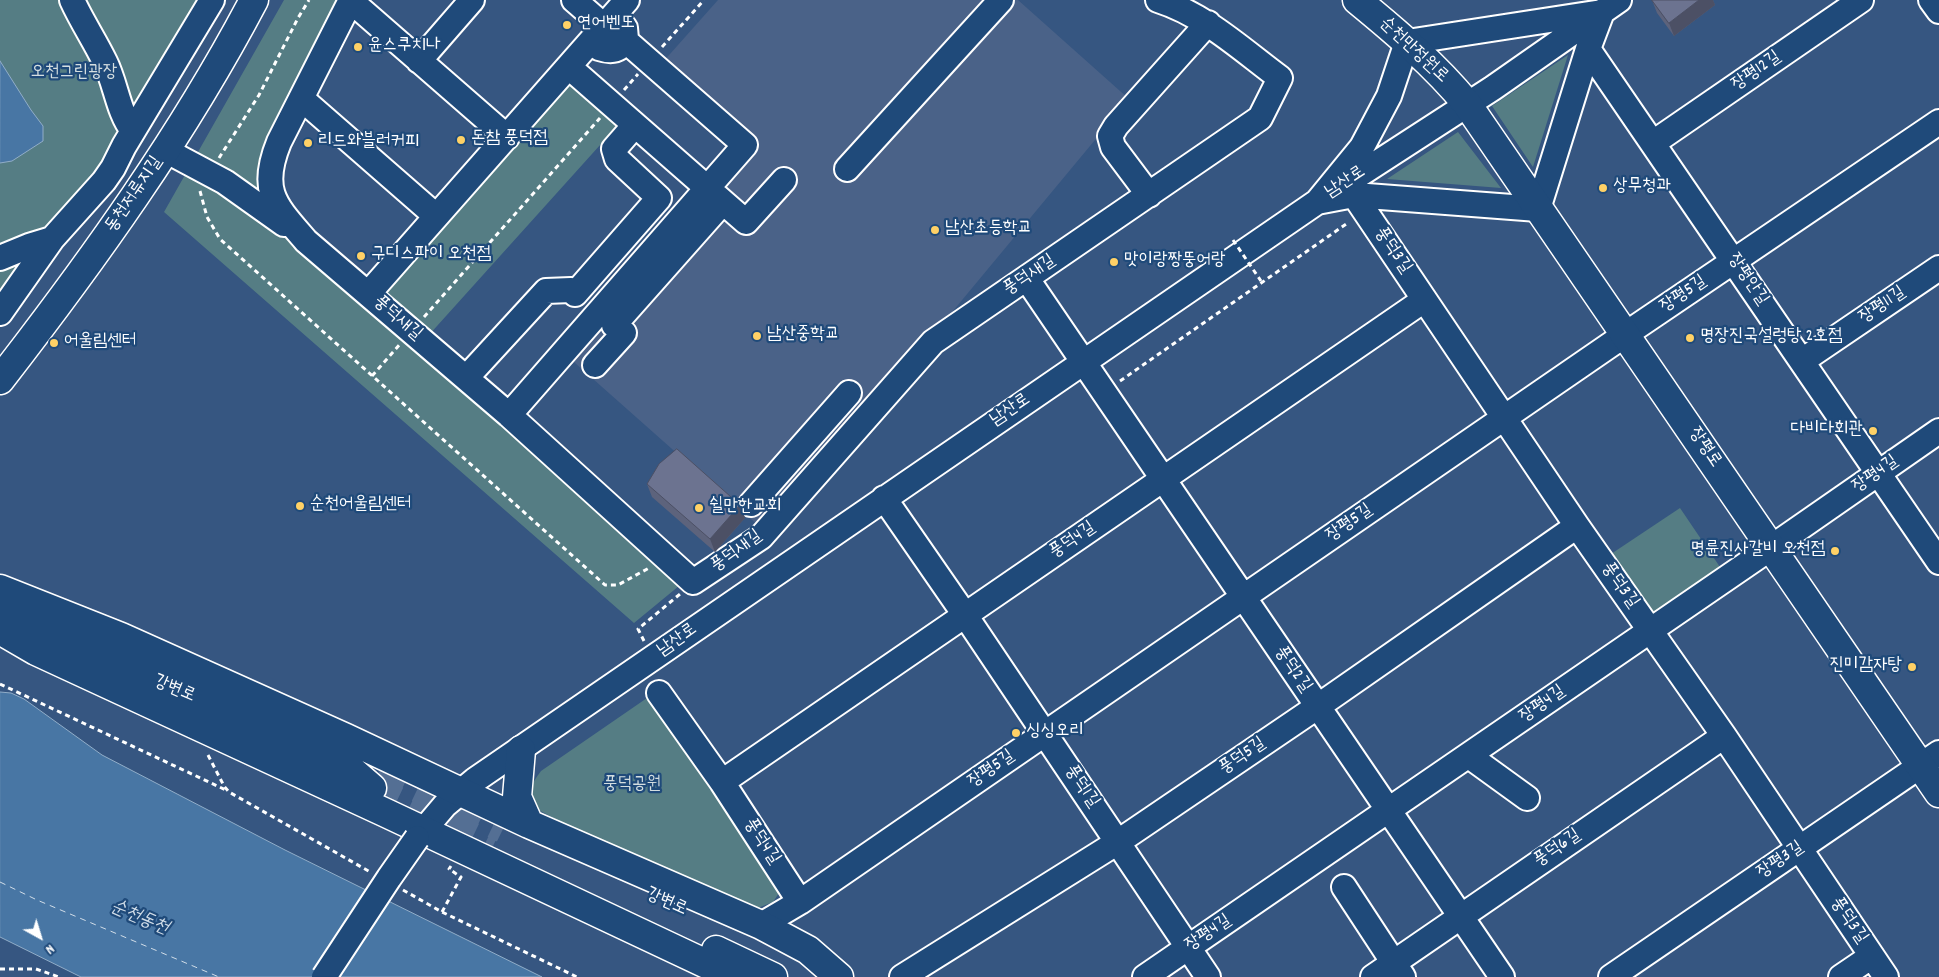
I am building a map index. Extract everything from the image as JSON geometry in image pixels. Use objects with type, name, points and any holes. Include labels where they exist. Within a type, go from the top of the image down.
[{"type":"main road","name":"동천저류지길","points":[[0,380],[68,293],[133,200],[201,94],[254,0]]},
{"type":"main road","name":"순천만정원로","points":[[1357,0],[1408,42],[1467,104]]},
{"type":"main road","name":"장평로","points":[[1467,104],[1772,548],[1930,759],[1939,793]]},
{"type":"main road","points":[[0,589],[121,637],[346,738],[460,793],[508,833],[761,925],[808,950],[839,977]]},
{"type":"main road","name":"강변로","points":[[0,610],[136,674],[262,726],[376,779]]},
{"type":"main road","points":[[0,630],[36,651],[420,834],[734,977]]},
{"type":"main road","points":[[508,833],[517,797],[521,750]]},
{"type":"main road","name":"강변로","points":[[508,833],[773,977]]},
{"type":"main road","name":"강변로","points":[[508,833],[830,977]]},
{"type":"street","points":[[72,0],[105,63],[126,123],[133,131]]},
{"type":"street","points":[[0,312],[52,239],[114,168],[133,131],[212,0]]},
{"type":"street","points":[[419,61],[472,0]]},
{"type":"street","points":[[574,0],[745,145],[715,195],[614,325],[624,333],[595,366]]},
{"type":"street","name":"풍덕새길","points":[[368,294],[569,67],[614,34],[627,0]]},
{"type":"street","points":[[847,169],[1001,0]]},
{"type":"street","name":"풍덕새길","points":[[507,137],[351,1],[279,142],[271,161],[269,173],[278,208],[306,240],[509,415],[694,582],[761,537],[933,342],[1260,118],[1280,78],[1208,23],[1176,6],[1158,0]]},
{"type":"street","name":"장평12길","points":[[1653,143],[1861,0]]},
{"type":"street","points":[[1931,0],[1939,11]]},
{"type":"street","points":[[1317,202],[1362,147],[1389,96],[1408,42],[1610,6]]},
{"type":"street","points":[[1317,202],[1538,209],[1588,49],[1610,6]]},
{"type":"street","name":"남산로","points":[[324,977],[388,878],[420,834],[444,805],[476,780],[1082,362],[1610,6]]},
{"type":"street","points":[[1149,195],[1113,147],[1110,136],[1116,126],[1208,23]]},
{"type":"street","name":"장평안길","points":[[1588,49],[1939,562]]},
{"type":"street","points":[[569,67],[746,222],[784,180]]},
{"type":"street","points":[[302,99],[436,216]]},
{"type":"street","name":"장평5길","points":[[761,925],[800,902],[1626,334],[1939,122]]},
{"type":"street","points":[[466,378],[546,291],[571,290],[575,294],[659,198],[617,159],[614,149],[635,124]]},
{"type":"street","points":[[165,150],[231,186],[306,240]]},
{"type":"street","points":[[231,186],[253,185],[269,173]]},
{"type":"street","points":[[509,415],[715,195]]},
{"type":"street","name":"풍덕3길","points":[[1360,203],[1577,526],[1724,736],[1886,977]]},
{"type":"street","points":[[0,258],[52,239]]},
{"type":"street","name":"장평11길","points":[[1802,362],[1939,268]]},
{"type":"street","name":"풍덕2길","points":[[1027,279],[1502,977]]},
{"type":"street","name":"풍덕4길","points":[[722,782],[1424,300]]},
{"type":"street","points":[[751,504],[849,393]]},
{"type":"street","name":"장평4길","points":[[1146,977],[1772,548],[1939,431]]},
{"type":"street","points":[[787,464],[809,483]]},
{"type":"street","name":"풍덕1길","points":[[884,498],[965,615],[1208,977]]},
{"type":"street","name":"풍덕5길","points":[[902,977],[1118,842],[1317,707],[1577,526]]},
{"type":"street","name":"풍덕4길","points":[[659,693],[722,782],[800,902]]},
{"type":"street","name":"풍덕6길","points":[[1373,977],[1398,970],[1460,916],[1724,736]]},
{"type":"street","points":[[1469,756],[1527,798]]},
{"type":"street","name":"장평3길","points":[[1621,974],[1930,759]]},
{"type":"street","points":[[1344,887],[1398,970]]},
{"type":"street","points":[[1841,977],[1872,956]]},
{"type":"path","points":[[309,0],[259,95],[200,191],[206,217],[220,239],[605,585],[618,585],[667,558]]},
{"type":"path","points":[[372,376],[704,0]]},
{"type":"path","points":[[1103,393],[1261,281],[1360,203]]},
{"type":"path","points":[[1233,240],[1261,281]]},
{"type":"path","points":[[637,646],[645,640],[638,629],[694,582]]},
{"type":"path","points":[[0,684],[229,792]]},
{"type":"path","points":[[442,912],[461,877],[449,869]]},
{"type":"path","points":[[0,969],[36,969],[59,977]]},
{"type":"shaded area","points":[[718,0],[1018,0],[1129,99],[948,317],[760,527],[566,355],[753,144],[662,63]]},
{"type":"green space","name":"오천그린광장","points":[[0,0],[204,0],[96,179],[0,302]]},
{"type":"green space","points":[[284,0],[347,0],[269,198],[685,581],[634,623],[164,212]]},
{"type":"green space","points":[[1568,55],[1533,167],[1492,106]]},
{"type":"green space","points":[[561,84],[577,87],[619,124],[428,336],[385,295],[384,284]]},
{"type":"green space","points":[[1458,132],[1501,188],[1387,179]]},
{"type":"green space","points":[[1680,508],[1720,567],[1651,614],[1611,554]]},
{"type":"green space","name":"풍덕공원","points":[[647,698],[781,890],[773,902],[750,911],[531,806],[531,787],[541,771]]},
{"type":"water","points":[[0,61],[43,126],[43,141],[12,161],[0,163]]},
{"type":"water","name":"순천동천","points":[[0,692],[11,693],[24,699],[102,755],[285,850],[542,977],[81,977],[0,937]]},
{"type":"building","points":[[1652,0],[1699,0],[1669,23]]},
{"type":"building","name":"쉴만한교회","points":[[677,449],[740,505],[710,539],[647,484],[659,464]]},
{"type":"ferry route","points":[[0,882],[37,900],[219,977]]},
{"type":"tunnel","points":[[380,770],[503,829]]},
{"type":"tunnel","points":[[372,788],[493,846]]},
{"type":"place","name":"연어벤또","points":[[567,25]]},
{"type":"place","name":"윤스쿠치나","points":[[358,47]]},
{"type":"place","name":"돈참 풍덕점","points":[[461,140]]},
{"type":"place","name":"리드와블러커피","points":[[308,143]]},
{"type":"place","name":"상무청과","points":[[1603,188]]},
{"type":"place","name":"남산초등학교","points":[[935,230]]},
{"type":"place","name":"구디스파이 오천점","points":[[361,256]]},
{"type":"place","name":"맛이랑짱뚱어랑","points":[[1114,262]]},
{"type":"place","name":"남산중학교","points":[[757,336]]},
{"type":"place","name":"명장진국설렁탕 2호점","points":[[1690,338]]},
{"type":"place","name":"어울림센터","points":[[54,343]]},
{"type":"place","name":"다비다회관","points":[[1873,431]]},
{"type":"place","name":"순천어울림센터","points":[[300,506]]},
{"type":"place","name":"쉴만한교회","points":[[699,508]]},
{"type":"place","name":"명륜진사갈비 오천점","points":[[1835,551]]},
{"type":"place","name":"진미감자탕","points":[[1912,667]]},
{"type":"place","name":"싱싱오리","points":[[1016,733]]}]
